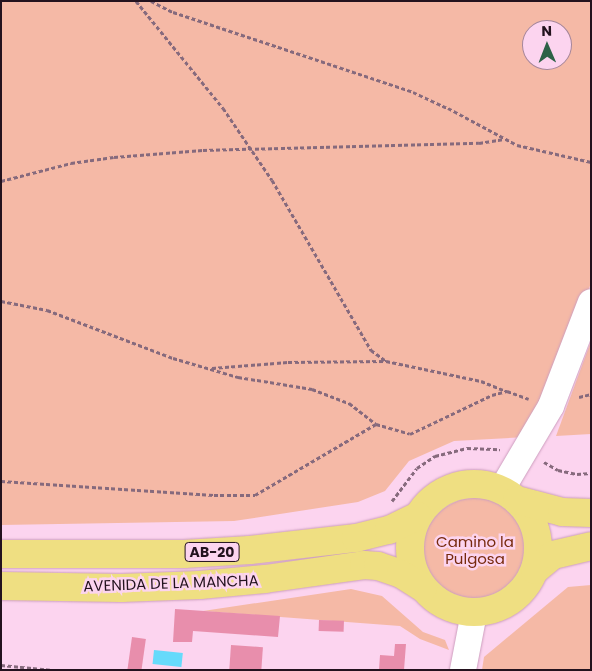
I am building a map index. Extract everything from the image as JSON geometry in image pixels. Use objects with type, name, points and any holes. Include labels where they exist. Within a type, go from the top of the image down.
[{"type":"main road","name":"AB-20","points":[[510,495],[530,515],[537,532],[539,551],[536,570],[529,583],[514,600],[494,610],[474,613],[450,608],[434,600],[413,570],[409,550],[411,533],[418,516],[438,495],[464,484],[482,484],[562,512],[591,513]]},
{"type":"main road","name":"AVENIDA DE LA MANCHA","points":[[1,554],[184,554],[250,550],[356,538],[389,530],[418,516]]},
{"type":"main road","name":"AB-20","points":[[536,570],[553,555],[591,546]]},
{"type":"main road","name":"AVENIDA DE LA MANCHA","points":[[1,586],[121,588],[200,585],[265,579],[364,565],[389,569],[413,580],[424,588]]},
{"type":"street","points":[[510,495],[524,454],[551,406],[591,302]]},
{"type":"street","points":[[463,670],[474,613]]},
{"type":"path","points":[[136,1],[223,108],[297,222],[371,350],[386,361]]},
{"type":"path","points":[[152,1],[173,12],[413,92],[448,108],[517,146],[591,162]]},
{"type":"path","points":[[1,181],[72,164],[114,157],[203,150],[478,143],[503,139]]},
{"type":"path","points":[[1,300],[47,310],[173,358],[238,377],[312,389],[349,404],[376,424],[410,434],[492,395],[507,391]]},
{"type":"path","points":[[209,368],[288,362],[386,361],[481,382],[551,406]]},
{"type":"path","points":[[1,481],[204,494],[255,495],[376,424]]},
{"type":"path","points":[[388,506],[417,468],[435,456],[467,448],[497,449],[524,454],[558,470],[577,474],[591,474]]},
{"type":"path","points":[[1,665],[53,670]]},
{"type":"green space","points":[[1,1],[591,1],[591,283],[557,377],[526,437],[454,441],[409,461],[385,491],[358,502],[234,521],[1,525]]},
{"type":"green space","points":[[591,341],[591,434],[556,436]]},
{"type":"green space","name":"Camino la Pulgosa","points":[[475,498],[495,502],[512,513],[523,530],[527,550],[523,570],[512,587],[495,598],[475,602],[455,598],[438,587],[427,570],[423,550],[427,530],[438,513],[455,502]]},
{"type":"green space","points":[[591,585],[591,670],[482,670],[484,657],[568,587]]},
{"type":"green space","points":[[351,589],[382,596],[423,632],[445,640],[449,650],[420,639],[400,626],[203,611]]},
{"type":"water","points":[[154,650],[183,653],[181,667],[153,664]]},
{"type":"building","points":[[175,609],[280,616],[278,637],[193,631],[192,642],[173,642]]},
{"type":"building","points":[[319,620],[344,621],[344,632],[319,631]]},
{"type":"building","points":[[132,637],[146,639],[141,670],[127,670]]},
{"type":"building","points":[[395,644],[406,644],[404,670],[379,670],[380,655],[394,656]]},
{"type":"building","points":[[231,645],[263,647],[261,670],[229,670]]}]
